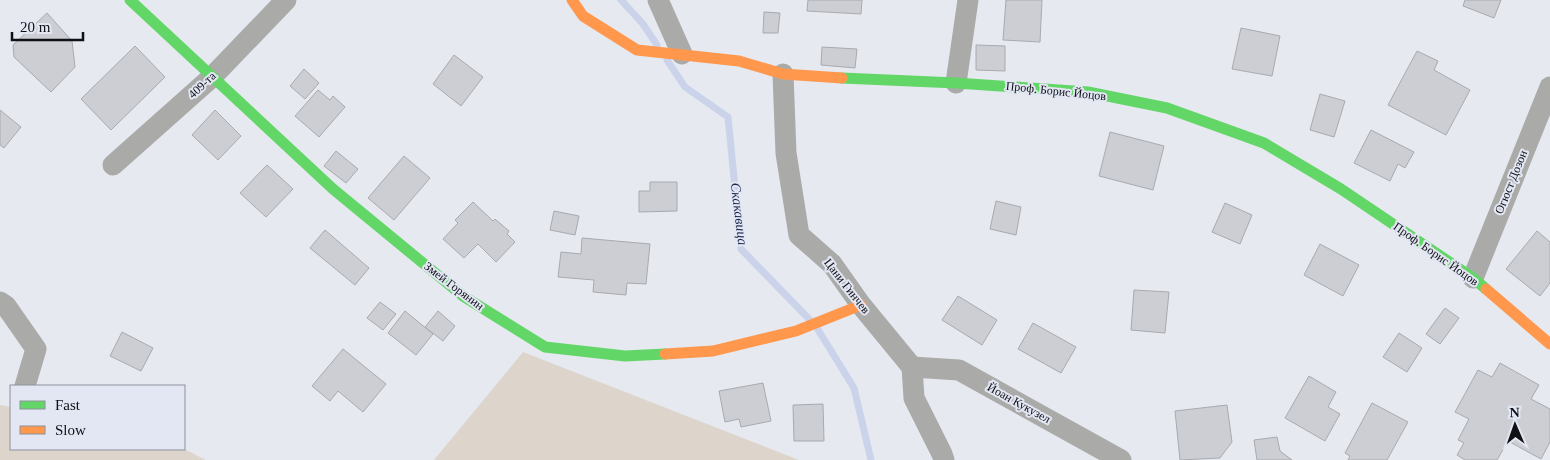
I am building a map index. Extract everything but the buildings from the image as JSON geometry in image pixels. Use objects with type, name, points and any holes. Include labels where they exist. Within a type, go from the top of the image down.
[{"type":"street","name":"Змей Горянин","points":[[130,0],[333,189],[463,296],[545,347],[625,356],[713,350],[796,331],[861,305]]},
{"type":"street","name":"409-та","points":[[113,165],[212,77],[286,0]]},
{"type":"street","name":"Проф. Борис Йоцов","points":[[572,0],[583,16],[636,50],[739,61],[782,74],[886,82],[956,83],[1097,94],[1167,108],[1264,143],[1341,189],[1473,278],[1550,344]]},
{"type":"street","points":[[658,0],[682,54]]},
{"type":"street","points":[[956,83],[968,0]]},
{"type":"street","name":"Цани Гинчев","points":[[782,74],[786,153],[799,235],[832,264],[861,305],[912,367]]},
{"type":"street","name":"Огюст Дозон","points":[[1473,278],[1550,87]]},
{"type":"street","points":[[0,302],[6,306],[36,349],[25,385]]},
{"type":"street","points":[[912,367],[914,398],[944,460]]},
{"type":"street","name":"Йоан Кукузел","points":[[912,367],[959,370],[1121,460]]},
{"type":"shaded area","points":[[523,352],[799,460],[434,460]]},
{"type":"shaded area","points":[[0,405],[10,407],[10,450],[185,450],[206,460],[0,460]]},
{"type":"waterway","name":"Скакавица","points":[[621,0],[643,24],[657,45]]},
{"type":"waterway","name":"Скакавица","points":[[667,60],[685,87],[728,117],[741,249],[810,320]]},
{"type":"waterway","name":"Скакавица","points":[[817,328],[854,388],[871,460]]},
{"type":"traffic: fast","points":[[130,0],[333,189],[463,296],[545,347],[625,356],[665,354]]},
{"type":"traffic: fast","points":[[842,78],[1088,92],[1167,108],[1264,143],[1341,189],[1473,278],[1486,289]]},
{"type":"traffic: slow","points":[[572,0],[583,16],[637,50],[739,61],[783,74],[842,78]]},
{"type":"traffic: slow","points":[[1486,289],[1550,344]]},
{"type":"traffic: slow","points":[[665,354],[713,351],[796,331],[861,305]]}]
